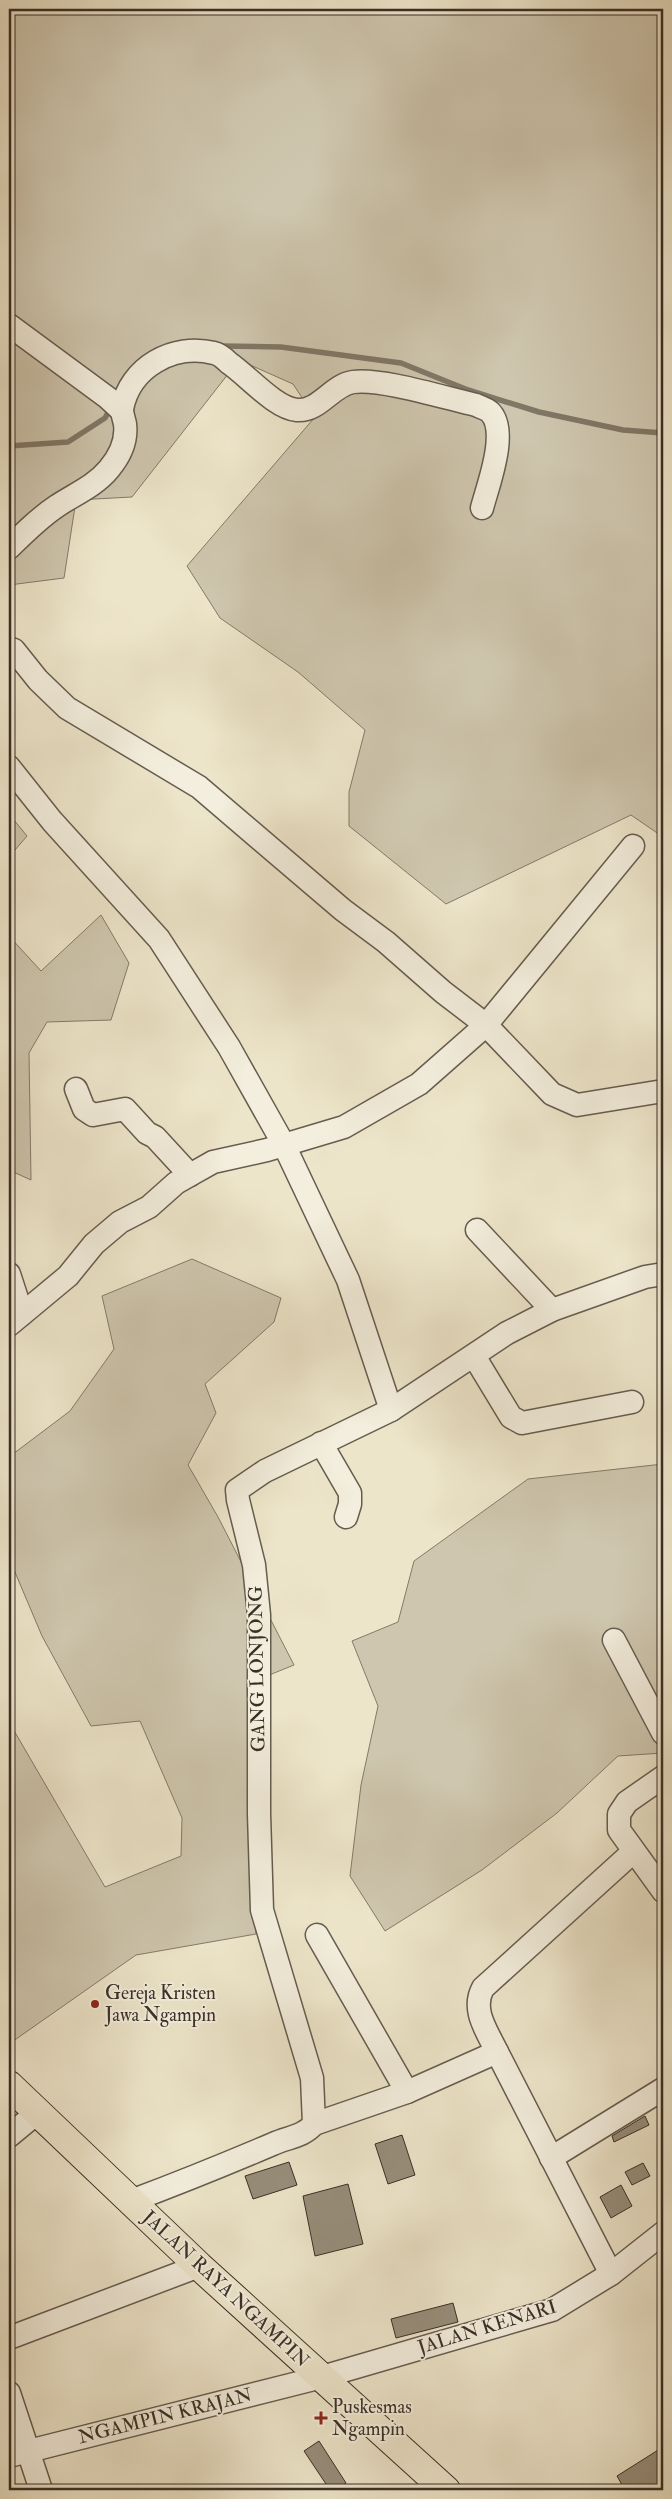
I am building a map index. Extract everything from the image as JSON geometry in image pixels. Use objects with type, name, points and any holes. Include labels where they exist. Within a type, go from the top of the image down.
[{"type":"main road","name":"JALAN RAYA NGAMPIN","points":[[9,2085],[199,2266],[446,2490]]},
{"type":"street","points":[[9,324],[115,404],[126,438],[109,469],[86,489],[57,506],[29,527],[9,548]]},
{"type":"street","points":[[115,404],[145,369],[168,354],[192,350],[216,353],[248,376],[278,404],[295,410],[304,410],[321,401],[341,386],[352,382],[371,382],[476,405],[490,412],[497,425],[498,445],[482,508]]},
{"type":"street","points":[[9,648],[14,650],[38,680],[66,708],[199,787],[342,910],[386,942],[443,992],[486,1025],[552,1094],[577,1105],[663,1091]]},
{"type":"street","points":[[9,767],[52,821],[159,939],[229,1047],[284,1145],[348,1280],[390,1410]]},
{"type":"street","points":[[14,1321],[68,1276],[94,1244],[120,1222],[149,1207],[176,1183],[213,1162],[284,1145],[344,1127],[419,1084],[486,1025],[633,846]]},
{"type":"street","points":[[76,1089],[84,1109],[93,1115],[125,1109],[147,1133],[155,1137],[190,1175]]},
{"type":"street","points":[[477,1230],[552,1310]]},
{"type":"street","points":[[9,1274],[14,1321]]},
{"type":"street","name":"GANG LONJONG","points":[[314,2124],[312,2078],[262,1910],[259,1814],[258,1615],[254,1565],[237,1497],[237,1490],[240,1486],[265,1471],[390,1410],[507,1333],[552,1310],[644,1278],[663,1274]]},
{"type":"street","points":[[474,1356],[511,1417],[522,1423],[632,1402]]},
{"type":"street","points":[[321,1443],[350,1493],[350,1504],[346,1517]]},
{"type":"street","points":[[614,1640],[663,1733]]},
{"type":"street","points":[[663,1777],[627,1802],[619,1814],[619,1830],[633,1852],[663,1891]]},
{"type":"street","points":[[611,2274],[497,2052],[478,2012],[478,1997],[483,1988],[633,1852]]},
{"type":"street","points":[[317,1935],[407,2092]]},
{"type":"street","points":[[131,2201],[282,2140],[301,2135],[314,2124],[407,2092],[497,2052]]},
{"type":"street","points":[[552,2158],[662,2092]]},
{"type":"street","points":[[9,2136],[38,2112]]},
{"type":"street","name":"JALAN KENARI","points":[[322,2377],[552,2310],[611,2274],[663,2233]]},
{"type":"street","points":[[9,2338],[199,2266]]},
{"type":"street","name":"NGAMPIN KRAJAN","points":[[18,2453],[322,2377]]},
{"type":"street","points":[[9,2393],[18,2453],[41,2490]]},
{"type":"shaded area","points":[[9,9],[663,9],[663,837],[631,815],[446,904],[349,826],[349,792],[365,730],[298,672],[220,618],[187,566],[315,417],[293,384],[239,360],[132,497],[76,500],[64,578],[9,585]]},
{"type":"shaded area","points":[[9,814],[27,836],[9,857]]},
{"type":"shaded area","points":[[101,915],[129,963],[111,1020],[47,1022],[29,1053],[31,1180],[9,1170],[9,936],[41,971]]},
{"type":"shaded area","points":[[192,1259],[281,1298],[274,1322],[205,1384],[216,1413],[188,1465],[218,1517],[294,1665],[247,1684],[256,1934],[136,1955],[9,2044],[9,1722],[105,1887],[181,1856],[182,1818],[140,1721],[91,1726],[42,1636],[9,1558],[9,1457],[70,1411],[114,1349],[102,1296]]},
{"type":"shaded area","points":[[663,1464],[663,1753],[618,1756],[557,1813],[482,1870],[385,1931],[350,1876],[361,1785],[378,1706],[352,1641],[398,1622],[414,1561],[528,1479]]},
{"type":"building","points":[[645,2116],[649,2125],[614,2142],[612,2136]]},
{"type":"building","points":[[402,2135],[415,2175],[388,2184],[375,2144]]},
{"type":"building","points":[[289,2162],[297,2185],[253,2199],[245,2176]]},
{"type":"building","points":[[643,2163],[650,2176],[632,2185],[625,2172]]},
{"type":"building","points":[[348,2184],[363,2244],[315,2256],[303,2196]]},
{"type":"building","points":[[621,2185],[632,2206],[611,2218],[600,2197]]},
{"type":"building","points":[[453,2303],[458,2322],[396,2338],[391,2319]]},
{"type":"building","points":[[319,2441],[346,2483],[335,2490],[330,2490],[304,2451]]},
{"type":"building","points":[[663,2447],[663,2490],[625,2490],[617,2476]]},
{"type":"waterway","points":[[220,346],[281,347],[401,363],[468,390],[539,412],[623,430],[663,433]]},
{"type":"waterway","points":[[9,446],[68,442],[105,418],[111,407]]},
{"type":"place","name":"Gereja Kristen Jawa Ngampin","points":[[95,2004]]},
{"type":"place","name":"Puskesmas Ngampin","points":[[321,2418]]}]
